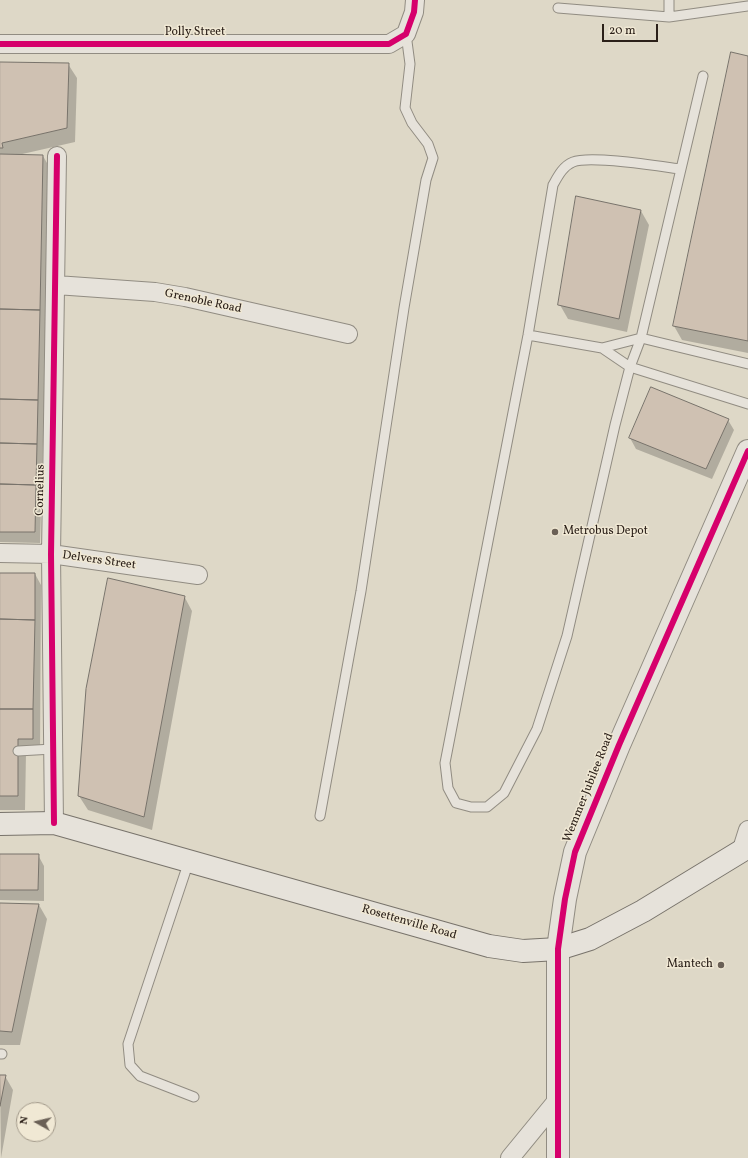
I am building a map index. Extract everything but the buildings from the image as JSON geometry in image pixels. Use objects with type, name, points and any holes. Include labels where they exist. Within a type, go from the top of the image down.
[{"type":"main road","name":"Wemmer Jubilee Road","points":[[558,1158],[560,1097],[558,949],[565,899],[575,852],[584,828],[748,451]]},
{"type":"main road","name":"Rosettenville Road","points":[[0,824],[54,823],[489,946],[523,951],[558,949],[590,939],[643,911],[746,842]]},
{"type":"street","points":[[406,34],[414,12],[414,0]]},
{"type":"street","name":"Polly Street","points":[[0,44],[389,44],[406,34]]},
{"type":"street","name":"Cornelius","points":[[54,823],[51,554],[57,156]]},
{"type":"street","name":"Grenoble Road","points":[[56,285],[155,292],[185,297],[348,334]]},
{"type":"street","name":"Delvers Street","points":[[0,554],[51,554],[198,575]]},
{"type":"street","points":[[510,1158],[560,1097]]},
{"type":"lane","points":[[669,0],[669,17]]},
{"type":"lane","points":[[558,8],[669,17],[748,6]]},
{"type":"lane","points":[[320,816],[361,590],[404,308],[426,180],[433,158],[428,144],[412,123],[405,108],[410,64],[406,34]]},
{"type":"lane","points":[[680,169],[590,159],[573,162],[562,169],[553,185],[528,335],[445,763],[448,788],[456,803],[470,808],[487,807],[504,794],[537,729],[567,636],[615,425],[630,367],[641,338],[703,76]]},
{"type":"lane","points":[[528,335],[602,348],[630,367],[748,404]]},
{"type":"lane","points":[[602,348],[641,338],[748,364]]},
{"type":"lane","points":[[18,751],[53,749]]},
{"type":"lane","points":[[189,861],[128,1044],[130,1065],[140,1076],[194,1097]]},
{"type":"cycle path","points":[[0,44],[389,44],[406,34],[414,12],[415,0]]},
{"type":"cycle path","points":[[54,823],[51,554],[57,156]]},
{"type":"cycle path","points":[[558,1158],[558,949],[565,899],[575,852],[619,745],[748,451]]},
{"type":"place","name":"Metrobus Depot","points":[[555,532]]},
{"type":"place","name":"Mantech","points":[[721,965]]}]
